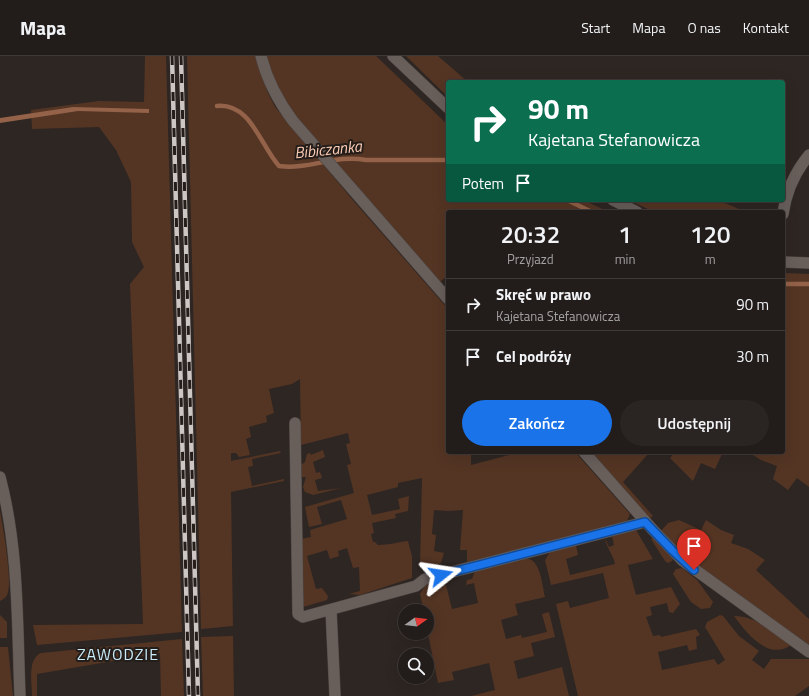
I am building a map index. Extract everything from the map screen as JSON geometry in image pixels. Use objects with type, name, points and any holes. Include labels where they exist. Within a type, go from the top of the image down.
[{"type":"street","points":[[261,56],[264,70],[281,105],[333,169],[446,297]]},
{"type":"street","points":[[393,56],[446,106]]},
{"type":"street","points":[[784,210],[790,185],[809,155]]},
{"type":"street","points":[[617,202],[633,210]]},
{"type":"street","points":[[785,262],[809,263]]},
{"type":"street","points":[[296,423],[298,614],[306,617],[416,586],[425,579],[645,522]]},
{"type":"street","points":[[586,454],[645,522],[694,570],[809,652]]},
{"type":"street","points":[[0,477],[14,548],[20,696]]},
{"type":"street","points":[[331,610],[335,696]]},
{"type":"shaded area","points":[[145,56],[166,56],[182,632],[37,645],[33,625],[143,624],[130,284],[144,267],[132,242],[131,182],[116,150],[99,127],[32,129],[31,110],[99,101],[144,102]]},
{"type":"shaded area","points":[[187,56],[257,56],[267,91],[275,107],[351,198],[446,307],[446,454],[471,454],[471,465],[513,454],[577,454],[630,514],[626,523],[467,562],[467,550],[460,550],[463,510],[434,510],[432,534],[436,535],[434,551],[444,553],[441,563],[431,569],[427,567],[425,570],[420,567],[422,478],[398,483],[398,487],[367,495],[372,515],[400,509],[398,499],[409,496],[408,511],[395,514],[396,518],[372,523],[374,533],[371,534],[373,542],[378,545],[408,541],[412,556],[412,578],[360,595],[349,594],[360,591],[359,567],[353,568],[347,548],[338,551],[339,556],[330,559],[327,550],[307,556],[316,589],[322,588],[328,596],[327,600],[303,607],[301,539],[311,537],[310,530],[347,519],[341,500],[317,507],[322,524],[309,527],[305,507],[354,493],[347,465],[351,464],[346,444],[350,443],[348,433],[301,445],[300,379],[292,384],[269,389],[274,413],[266,416],[267,422],[249,427],[251,437],[246,439],[250,455],[239,457],[236,453],[231,453],[231,461],[280,451],[281,453],[252,459],[253,466],[248,467],[252,486],[284,479],[284,481],[231,492],[233,626],[201,629]]},
{"type":"shaded area","points":[[266,56],[376,56],[446,123],[446,202],[587,202],[605,210],[446,210],[446,277],[440,282],[324,152],[280,97]]},
{"type":"shaded area","points":[[406,56],[438,56],[466,80],[446,80],[446,95]]},
{"type":"shaded area","points":[[73,107],[149,109],[149,113],[78,111],[0,123],[0,118]]},
{"type":"shaded area","points":[[633,202],[723,202],[741,210],[650,210]]},
{"type":"shaded area","points":[[785,273],[809,274],[809,487],[797,478],[788,490],[773,479],[777,466],[761,460],[751,454],[785,454]]},
{"type":"shaded area","points":[[323,450],[325,457],[313,462],[316,473],[320,472],[322,478],[315,480],[318,491],[341,488],[313,495],[305,492],[303,487],[306,477],[302,477],[301,465],[305,462],[307,454],[310,453],[311,455]]},
{"type":"shaded area","points":[[594,454],[648,454],[623,482],[653,516],[650,518],[647,517]]},
{"type":"shaded area","points":[[673,454],[722,454],[715,469],[701,463],[693,481],[670,458]]},
{"type":"shaded area","points":[[0,511],[7,552],[9,585],[7,595],[0,601]]},
{"type":"shaded area","points":[[679,520],[701,530],[706,520],[721,530],[734,535],[731,543],[748,549],[765,560],[756,570],[809,619],[809,645],[692,562],[661,531],[668,523]]},
{"type":"shaded area","points":[[636,530],[653,559],[628,565],[636,595],[671,587],[680,604],[673,613],[669,612],[667,603],[650,607],[652,615],[646,617],[653,636],[660,635],[661,637],[696,629],[700,635],[696,637],[697,649],[689,651],[687,645],[658,652],[662,670],[714,659],[718,665],[725,660],[705,627],[707,622],[720,615],[723,616],[739,636],[759,651],[752,660],[764,669],[771,659],[809,659],[809,686],[795,696],[578,696],[556,604],[568,601],[570,608],[609,598],[603,573],[551,585],[545,560],[550,552],[576,545],[578,555],[566,559],[570,575],[615,564],[605,538],[609,547],[614,545],[612,536]]},
{"type":"shaded area","points":[[654,538],[673,558],[672,561],[668,563],[665,561],[651,539]]},
{"type":"shaded area","points":[[526,558],[535,563],[542,580],[545,597],[515,604],[518,615],[501,620],[506,639],[521,635],[522,638],[547,632],[542,614],[549,612],[555,637],[531,643],[534,656],[514,661],[518,679],[562,667],[569,696],[471,696],[495,690],[489,663],[452,672],[454,680],[438,683],[434,663],[434,648],[431,648],[429,640],[434,640],[434,604],[422,604],[420,594],[427,583],[441,580],[443,586],[446,585],[452,609],[478,603],[474,583],[466,585],[467,580],[472,579],[475,571]]},
{"type":"shaded area","points":[[682,568],[697,580],[713,602],[710,608],[701,609],[691,602],[673,574],[676,569]]},
{"type":"shaded area","points":[[0,615],[7,622],[7,638],[0,638]]},
{"type":"shaded area","points":[[734,616],[758,622],[791,645],[783,649],[775,650],[767,648],[752,637]]},
{"type":"shaded area","points":[[233,636],[234,696],[203,696],[201,637]]},
{"type":"shaded area","points":[[182,639],[184,696],[161,696],[160,653],[37,674],[37,696],[32,696],[32,666],[34,660],[41,653]]},
{"type":"shaded area","points":[[0,647],[8,647],[13,696],[0,696]]},
{"type":"waterway","name":"Bibiczanka","points":[[217,106],[229,107],[238,111],[247,118],[279,166],[301,166],[344,159],[446,160]]},
{"type":"waterway","name":"Bibiczanka","points":[[571,202],[588,210]]},
{"type":"waterway","name":"Bibiczanka","points":[[785,284],[809,284]]},
{"type":"railway","points":[[172,56],[189,696]]},
{"type":"railway","points":[[181,56],[198,696]]},
{"type":"district","name":"ZAWODZIE","points":[[118,654]]},
{"type":"route","points":[[441,575],[550,548],[645,522],[683,561],[694,570]]}]
